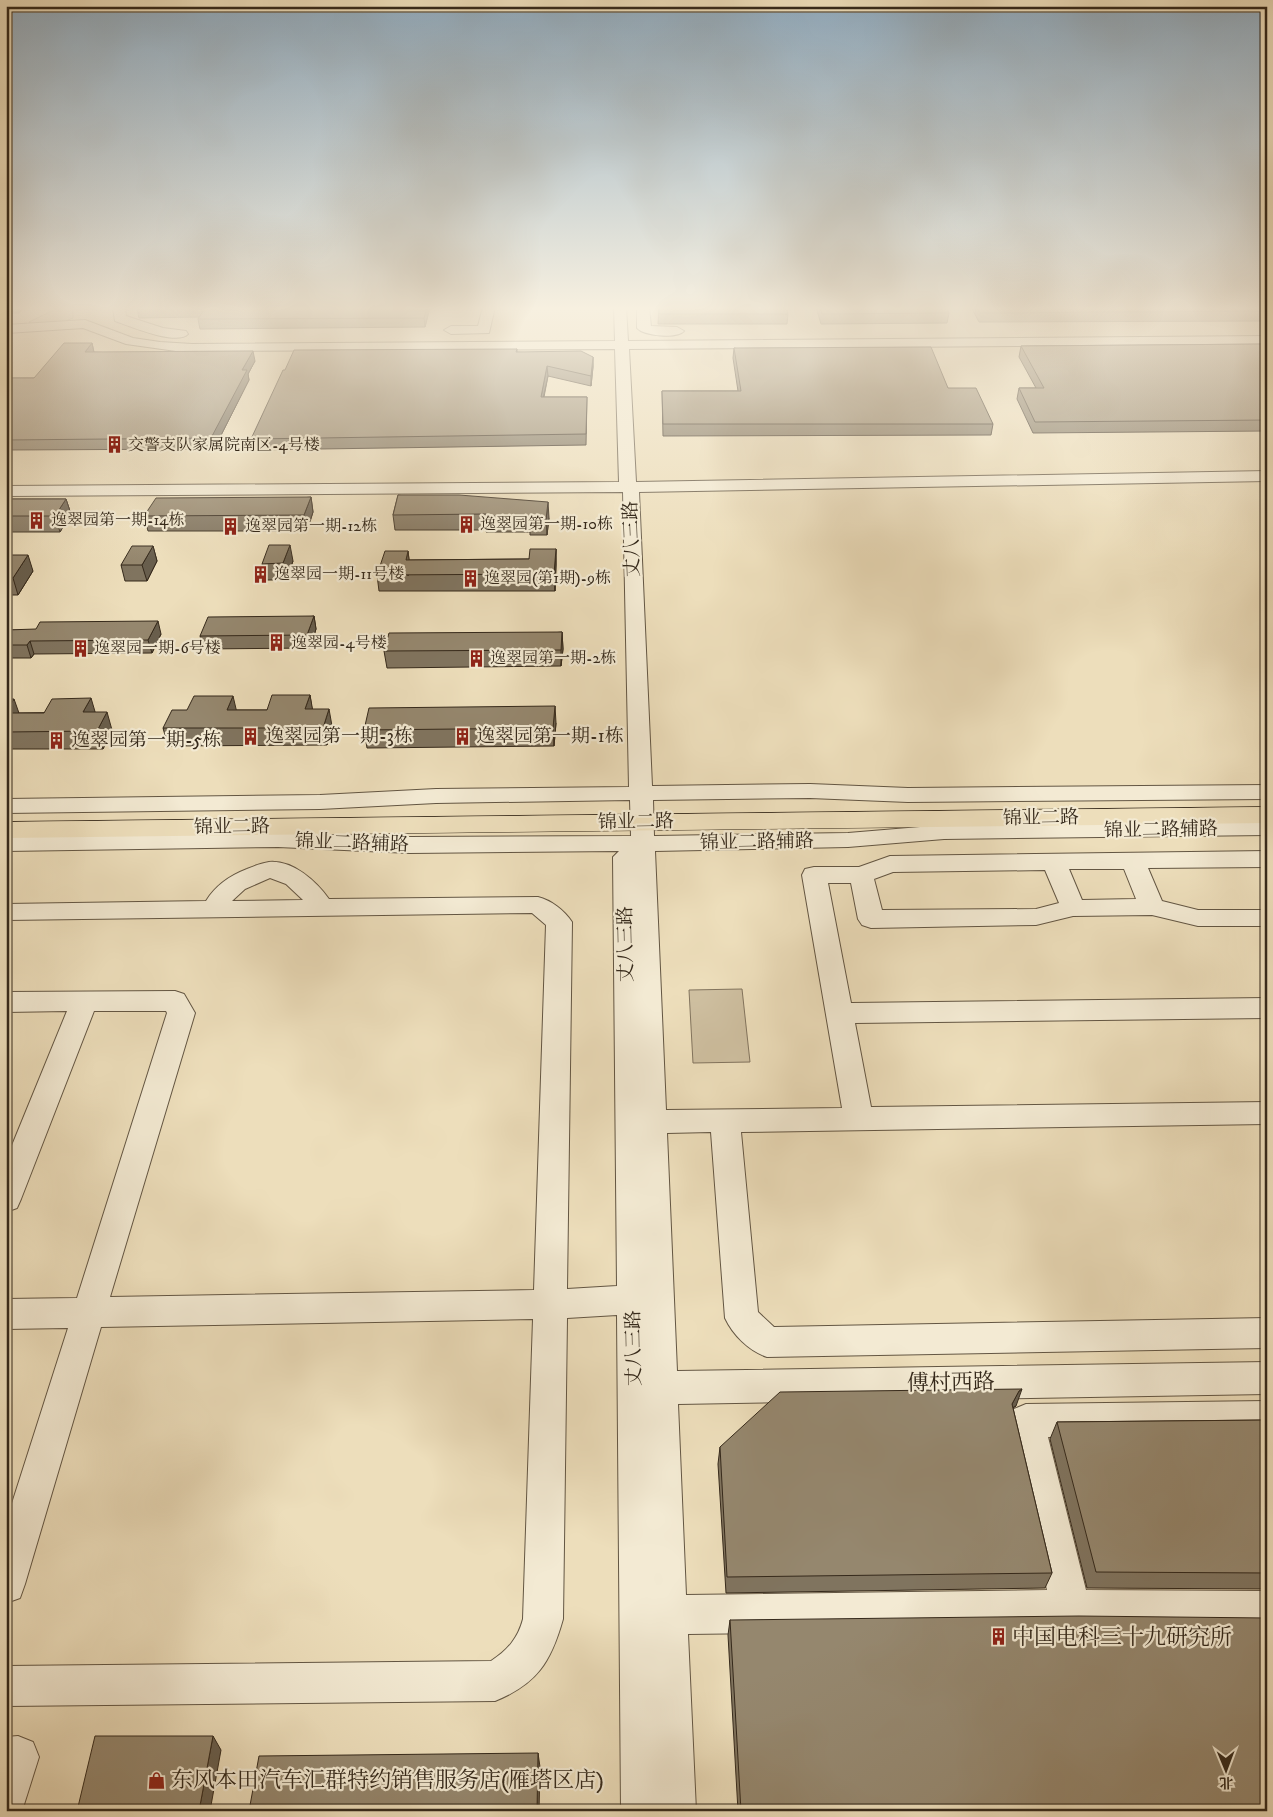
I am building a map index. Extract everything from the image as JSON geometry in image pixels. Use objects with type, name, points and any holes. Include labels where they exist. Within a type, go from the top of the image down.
[{"type":"main road","name":"锦业二路","points":[[1087,818],[1267,805]]},
{"type":"main road","name":"锦业二路","points":[[6,830],[282,827],[632,818],[1087,818],[1267,815]]},
{"type":"main road","name":"锦业二路","points":[[6,819],[282,827]]},
{"type":"street","name":"丈八三路","points":[[623,392],[632,818],[653,1615],[643,1811]]},
{"type":"street","points":[[11,489],[626,488],[1267,471]]},
{"type":"street","points":[[11,489],[495,488],[535,494],[626,488],[722,492],[776,484],[1267,476]]},
{"type":"street","name":"锦业二路辅路","points":[[6,806],[320,802],[436,796],[632,818],[810,791],[908,795],[1267,792]]},
{"type":"street","points":[[1087,818],[1106,860]]},
{"type":"street","name":"锦业二路辅路","points":[[1087,818],[1267,828]]},
{"type":"street","points":[[270,869],[282,827]]},
{"type":"street","name":"锦业二路辅路","points":[[6,843],[282,827]]},
{"type":"street","points":[[859,1119],[814,875],[862,875],[890,864],[1267,859]]},
{"type":"street","points":[[1132,860],[1152,907]]},
{"type":"street","points":[[1054,861],[1073,908]]},
{"type":"street","points":[[213,909],[220,896],[238,880],[270,869],[295,879],[312,893],[321,906]]},
{"type":"street","points":[[862,875],[871,919],[1036,917],[1073,908],[1152,907],[1198,918],[1267,918]]},
{"type":"street","points":[[6,912],[321,906],[538,905],[559,922],[552,1304],[543,1620],[538,1640],[525,1662],[495,1681],[6,1686]]},
{"type":"street","points":[[6,1002],[175,1001],[181,1013],[6,1584]]},
{"type":"street","points":[[6,1199],[84,1002]]},
{"type":"street","points":[[840,1013],[1267,1008]]},
{"type":"street","points":[[640,1122],[1267,1113]]},
{"type":"street","points":[[725,1120],[742,1318],[767,1342],[1267,1333]]},
{"type":"street","points":[[6,1314],[552,1304],[645,1300]]},
{"type":"street","name":"傅村西路","points":[[647,1388],[1267,1378]]},
{"type":"street","points":[[1071,1609],[1026,1421],[1267,1418]]},
{"type":"street","points":[[653,1615],[1071,1609],[1267,1611]]},
{"type":"street","name":"丈八三路","points":[[653,1615],[674,1811]]},
{"type":"street","points":[[6,1758],[18,1757],[6,1798]]},
{"type":"shaded area","points":[[742,989],[750,1062],[693,1063],[689,990]]},
{"type":"building","points":[[6,392],[235,392],[211,438],[6,440]]},
{"type":"building","points":[[273,392],[542,392],[541,397],[587,397],[586,434],[251,439]]},
{"type":"building","points":[[662,392],[978,392],[993,424],[663,424]]},
{"type":"building","points":[[1021,392],[1267,392],[1267,420],[1035,422]]},
{"type":"building","points":[[398,495],[459,495],[548,502],[546,520],[530,520],[530,516],[485,516],[486,514],[393,515]]},
{"type":"building","points":[[311,497],[304,515],[144,516],[156,498]]},
{"type":"building","points":[[6,499],[66,499],[55,516],[6,516]]},
{"type":"building","points":[[269,545],[290,545],[283,563],[262,564]]},
{"type":"building","points":[[132,546],[153,546],[142,565],[121,565]]},
{"type":"building","points":[[530,549],[556,549],[554,574],[377,575],[385,551],[408,551],[406,560],[529,559]]},
{"type":"building","points":[[6,555],[28,555],[13,578],[6,578]]},
{"type":"building","points":[[314,616],[307,635],[200,636],[208,617]]},
{"type":"building","points":[[158,621],[148,640],[30,641],[27,645],[6,645],[6,630],[36,629],[40,622]]},
{"type":"building","points":[[562,632],[561,650],[384,651],[389,633]]},
{"type":"building","points":[[272,695],[310,695],[305,709],[329,709],[323,728],[163,728],[172,710],[187,710],[194,696],[233,696],[227,710],[267,710]]},
{"type":"building","points":[[91,698],[83,712],[107,712],[97,731],[6,732],[6,713],[44,713],[52,699]]},
{"type":"building","points":[[6,699],[14,699],[6,711]]},
{"type":"building","points":[[555,706],[553,728],[364,730],[369,708]]},
{"type":"building","points":[[1022,1389],[1012,1404],[1052,1573],[727,1577],[720,1447],[780,1392]]},
{"type":"building","points":[[1267,1420],[1267,1573],[1096,1572],[1057,1422]]},
{"type":"building","points":[[1079,1616],[1267,1618],[1267,1811],[741,1811],[730,1620]]},
{"type":"building","name":"东风本田汽车汇群特约销售服务店(雁塔区店)","points":[[95,1736],[213,1736],[199,1811],[77,1811]]},
{"type":"building","points":[[538,1753],[537,1811],[249,1811],[259,1756]]},
{"type":"place","name":"交警支队家属院南区-4号楼","points":[[114,445]]},
{"type":"place","name":"逸翠园第一期-14栋","points":[[37,520]]},
{"type":"place","name":"逸翠园第一期-10栋","points":[[466,524]]},
{"type":"place","name":"逸翠园第一期-12栋","points":[[231,526]]},
{"type":"place","name":"逸翠园一期-11号楼","points":[[260,574]]},
{"type":"place","name":"逸翠园(第1期)-9栋","points":[[470,578]]},
{"type":"place","name":"逸翠园-4号楼","points":[[277,643]]},
{"type":"place","name":"逸翠园一期-6号楼","points":[[80,648]]},
{"type":"place","name":"逸翠园第一期-2栋","points":[[476,658]]},
{"type":"place","name":"逸翠园第一期-3栋","points":[[251,736]]},
{"type":"place","name":"逸翠园第一期-1栋","points":[[462,736]]},
{"type":"place","name":"逸翠园第一期-5栋","points":[[57,740]]},
{"type":"place","name":"中国电科三十九研究所","points":[[998,1637]]},
{"type":"place","name":"东风本田汽车汇群特约销售服务店(雁塔区店)","points":[[157,1780]]}]
